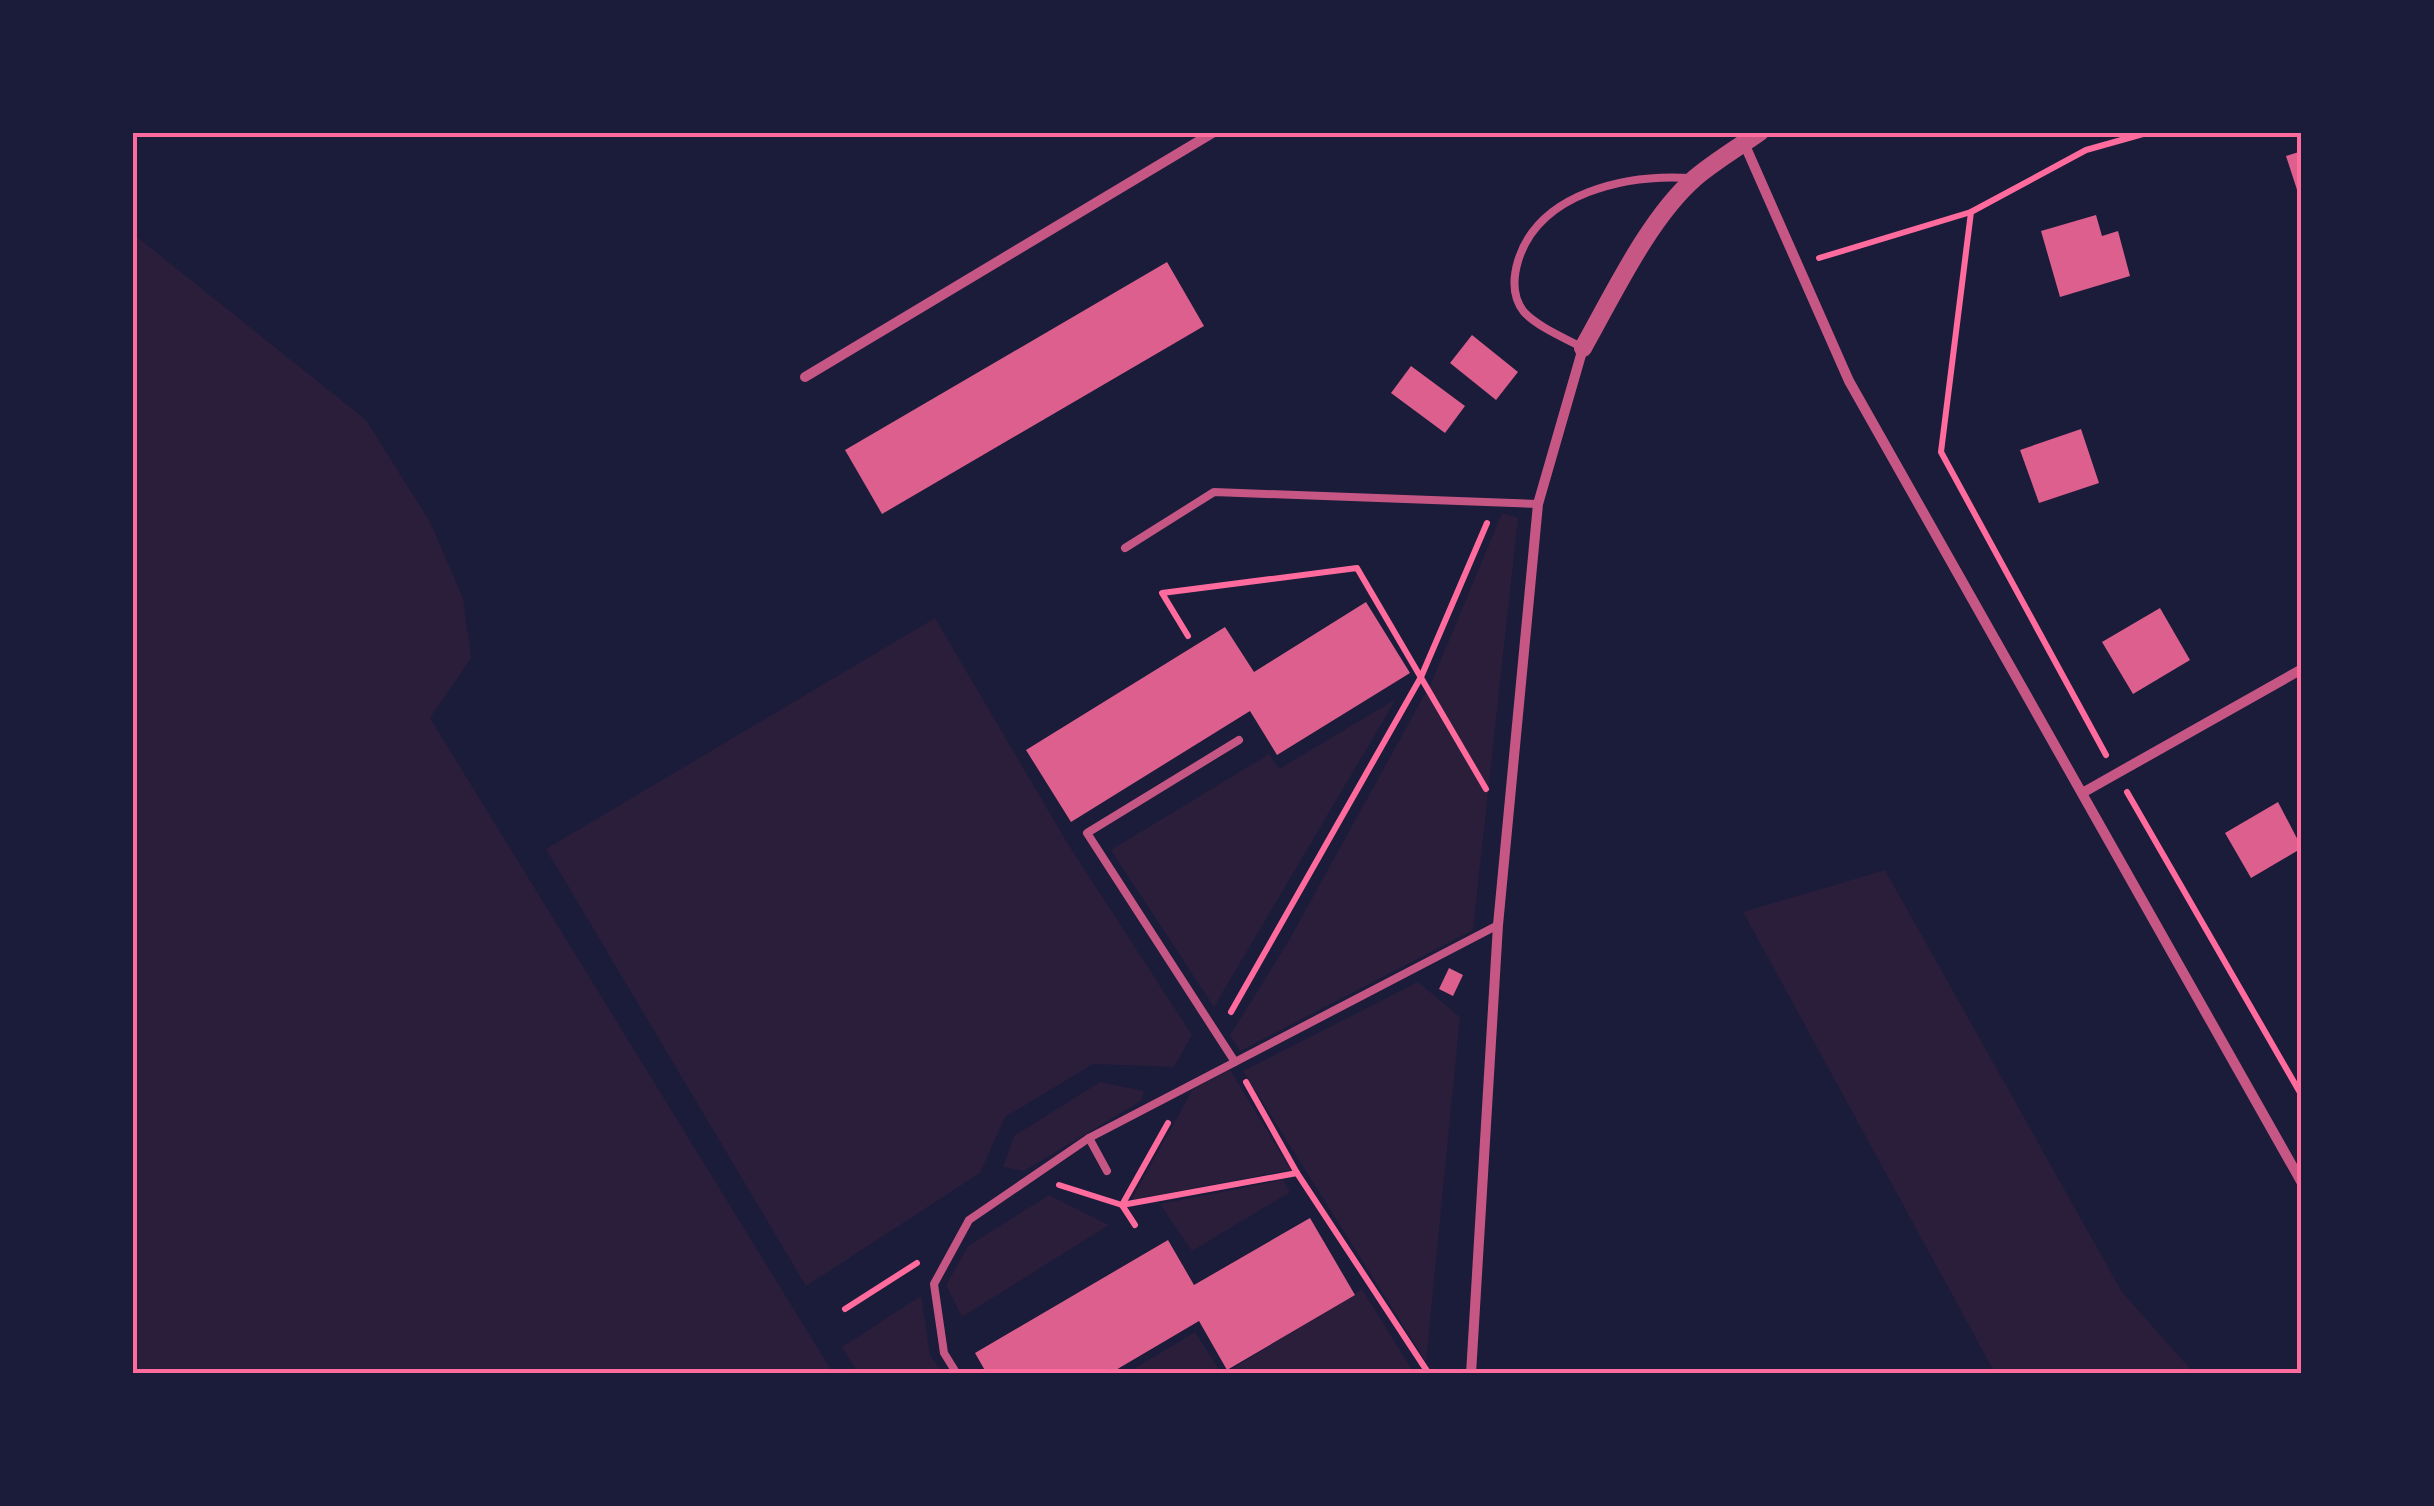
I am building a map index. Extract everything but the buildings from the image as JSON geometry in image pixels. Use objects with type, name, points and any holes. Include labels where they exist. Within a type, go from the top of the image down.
[{"type":"street","points":[[805,377],[1214,132]]},
{"type":"street","points":[[1471,1374],[1498,926],[1538,504],[1583,348],[1635,256],[1694,178],[1752,138],[1798,264],[1849,380],[2302,1183]]},
{"type":"street","points":[[2084,792],[2302,670]]},
{"type":"lane","points":[[1583,348],[1526,314],[1518,302],[1514,286],[1517,264],[1536,223],[1578,198],[1615,184],[1664,176],[1694,178]]},
{"type":"lane","points":[[1125,548],[1214,492],[1538,504]]},
{"type":"lane","points":[[1235,1062],[1087,833],[1239,740]]},
{"type":"lane","points":[[958,1374],[944,1353],[934,1284],[969,1220],[1089,1138],[1498,926]]},
{"type":"lane","points":[[1089,1138],[1107,1171]]},
{"type":"path","points":[[1798,264],[1971,212],[2086,150],[2150,132]]},
{"type":"path","points":[[1971,212],[1941,452],[2116,774],[2302,1096]]},
{"type":"path","points":[[1218,1036],[1421,677],[1496,502]]},
{"type":"path","points":[[1188,636],[1162,593],[1356,568],[1483,786],[1508,818]]},
{"type":"path","points":[[1235,1062],[1296,1173],[1428,1374]]},
{"type":"path","points":[[1122,1205],[1189,1086]]},
{"type":"path","points":[[1043,1180],[1122,1205],[1296,1173]]},
{"type":"path","points":[[1122,1205],[1135,1225]]},
{"type":"shaded area","points":[[132,233],[366,420],[430,522],[463,598],[471,658],[430,718],[833,1373],[133,1373]]},
{"type":"shaded area","points":[[1502,513],[1518,518],[1473,930],[1240,1051],[1230,1035],[1288,942],[1432,681]]},
{"type":"shaded area","points":[[935,618],[1068,844],[1192,1035],[1174,1067],[1093,1064],[1005,1117],[980,1173],[806,1286],[546,849]]},
{"type":"shaded area","points":[[1396,699],[1214,1007],[1111,850],[1269,754],[1279,769]]},
{"type":"shaded area","points":[[1885,870],[2122,1292],[2194,1373],[1995,1373],[1743,912]]},
{"type":"shaded area","points":[[1418,982],[1460,1017],[1426,1362],[1243,1071]]},
{"type":"shaded area","points":[[1230,1070],[1291,1170],[1131,1200],[1193,1089]]},
{"type":"shaded area","points":[[1100,1082],[1144,1091],[1141,1101],[1024,1171],[1003,1167],[1014,1136]]},
{"type":"shaded area","points":[[1283,1180],[1290,1192],[1192,1251],[1160,1204]]},
{"type":"shaded area","points":[[1049,1195],[1109,1225],[962,1317],[946,1285],[968,1246]]},
{"type":"shaded area","points":[[1362,1289],[1414,1373],[1224,1374]]},
{"type":"shaded area","points":[[921,1296],[930,1355],[942,1373],[858,1373],[842,1347]]},
{"type":"shaded area","points":[[1195,1332],[1221,1373],[1127,1373]]}]
